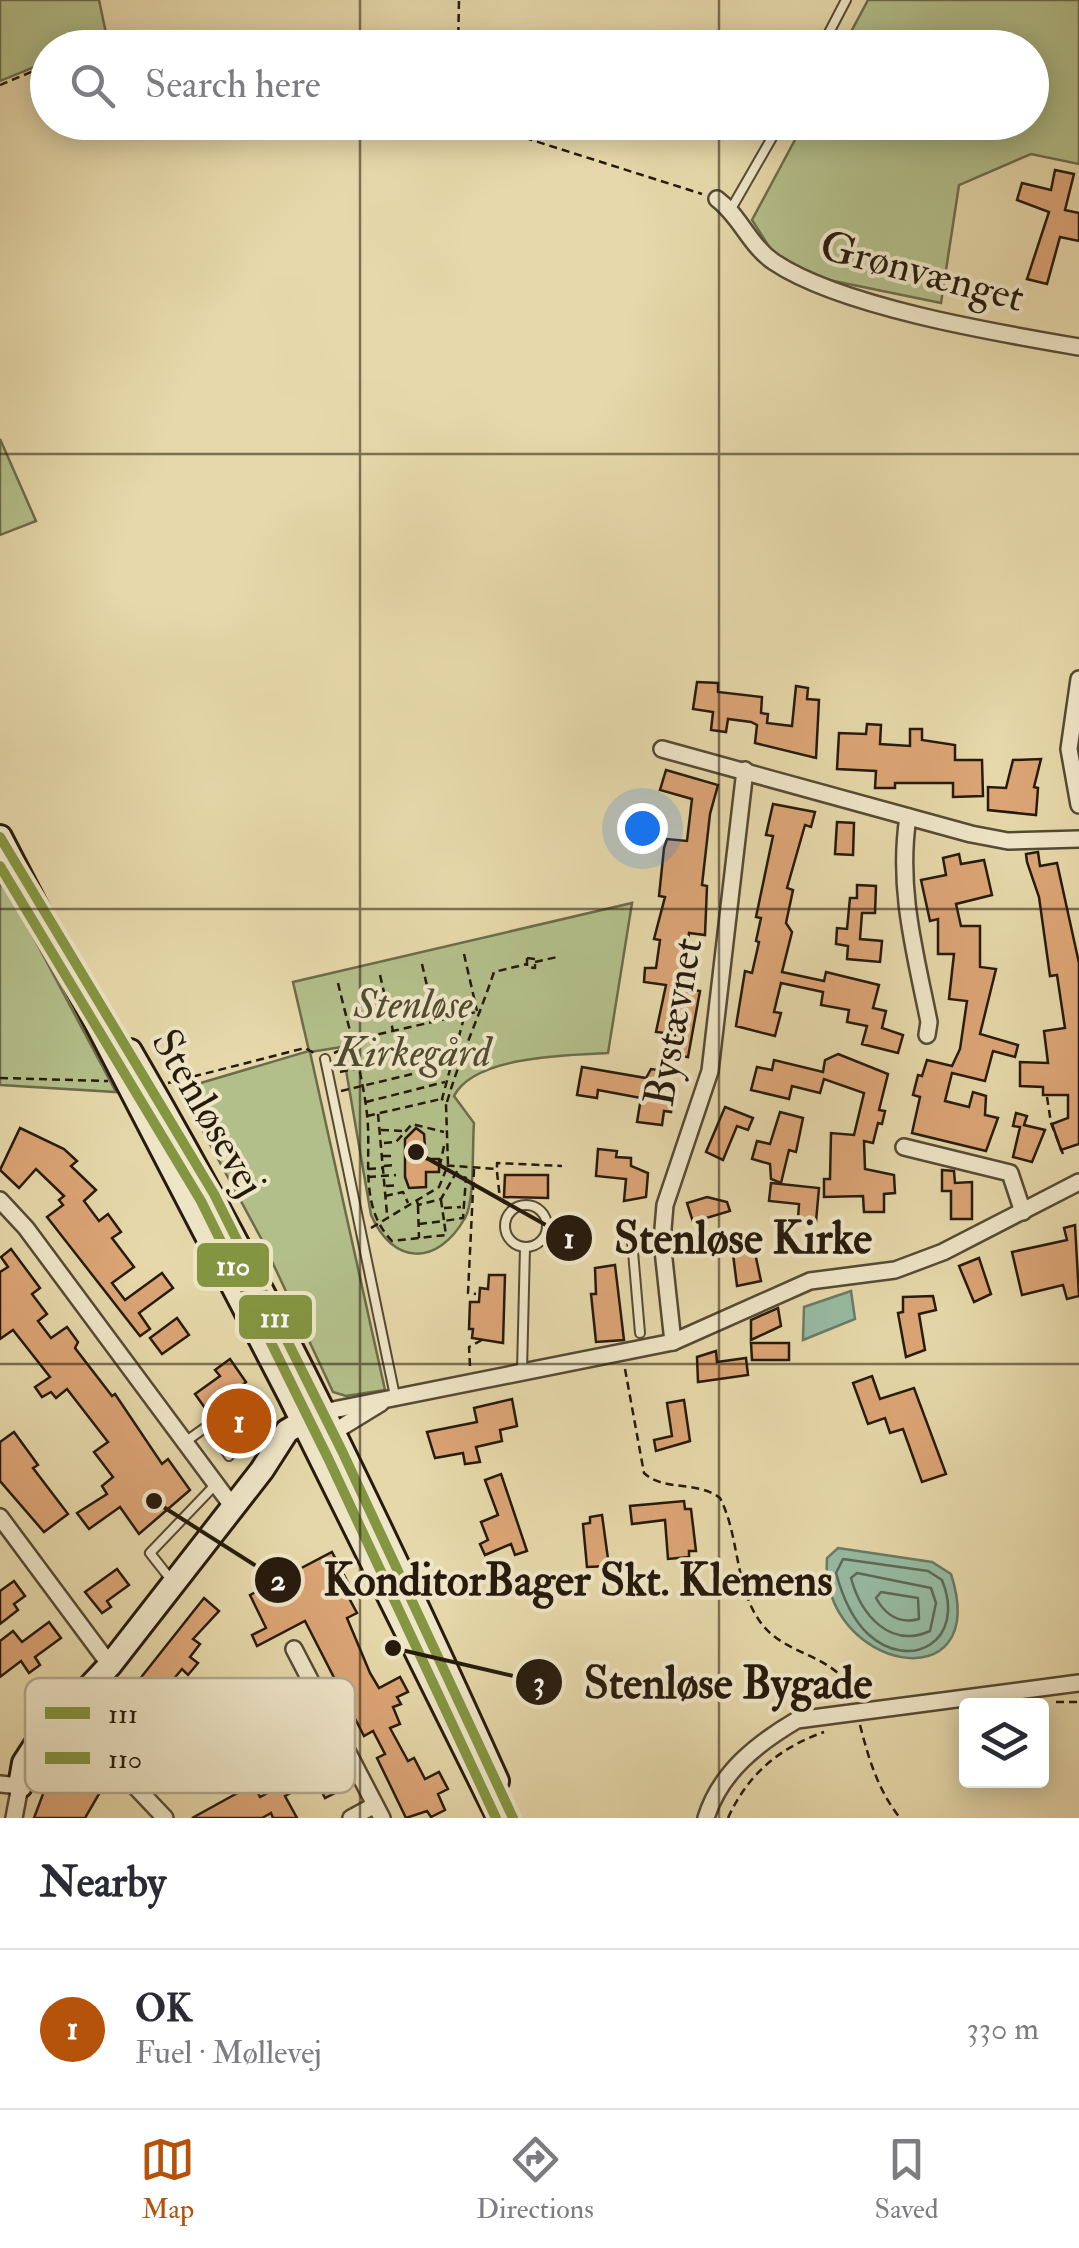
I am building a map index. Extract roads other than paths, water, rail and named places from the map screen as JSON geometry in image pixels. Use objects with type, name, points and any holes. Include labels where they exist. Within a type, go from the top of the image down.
[{"type":"street","name":"Grønvænget","points":[[724,204],[770,260],[814,285],[984,330],[1079,347]]},
{"type":"street","points":[[1079,678],[1070,749],[1079,805]]},
{"type":"street","points":[[662,749],[1008,841],[1079,840]]},
{"type":"street","name":"Bystævnet","points":[[672,1342],[662,1241],[665,1205],[710,1071],[745,770]]},
{"type":"street","points":[[908,817],[902,860],[903,898],[929,1022],[927,1035]]},
{"type":"street","name":"Stenløsevej","points":[[0,837],[318,1427],[513,1818]]},
{"type":"street","points":[[904,1147],[1010,1173],[1023,1212]]},
{"type":"street","points":[[99,1678],[262,1470],[318,1427],[389,1402],[672,1342],[733,1318],[792,1288],[895,1270],[944,1252],[1079,1182]]},
{"type":"street","points":[[0,1200],[26,1228],[233,1507]]},
{"type":"street","points":[[318,1427],[389,1402]]},
{"type":"street","name":"Stenløsevej","points":[[318,1427],[499,1818]]},
{"type":"street","points":[[0,1518],[110,1666]]},
{"type":"street","points":[[294,1649],[309,1678]]},
{"type":"street","points":[[706,1818],[729,1774],[760,1742],[797,1720],[859,1716],[1079,1684]]},
{"type":"street","points":[[14,1818],[10,1786],[25,1762]]},
{"type":"street","points":[[351,1818],[378,1811],[355,1767]]},
{"type":"street","points":[[141,1793],[164,1818]]},
{"type":"lane","points":[[830,30],[846,0]]},
{"type":"lane","points":[[724,204],[768,140]]},
{"type":"lane","points":[[325,1059],[389,1402]]},
{"type":"lane","points":[[528,1205],[546,1220],[540,1242],[525,1247],[510,1240],[507,1216],[512,1209],[528,1205]]},
{"type":"lane","points":[[640,1333],[632,1240],[662,1241]]},
{"type":"lane","points":[[522,1375],[525,1247]]},
{"type":"lane","points":[[184,1442],[248,1397]]},
{"type":"lane","points":[[208,1425],[229,1456]]},
{"type":"lane","points":[[174,1583],[150,1553],[216,1484]]},
{"type":"water","points":[[851,1291],[855,1319],[803,1340],[804,1307]]},
{"type":"water","points":[[838,1548],[932,1562],[951,1574],[957,1616],[948,1643],[928,1656],[902,1657],[874,1647],[849,1626],[832,1596],[827,1558]]},
{"type":"place","name":"Stenløse Kirke","points":[[416,1152]]},
{"type":"place","name":"OK","points":[[239,1421]]},
{"type":"place","name":"KonditorBager Skt. Klemens","points":[[154,1501]]},
{"type":"place","name":"Stenløse Bygade","points":[[393,1648]]},
{"type":"park label","name":"Stenløse Kirkegård","points":[[413,1029]]}]
